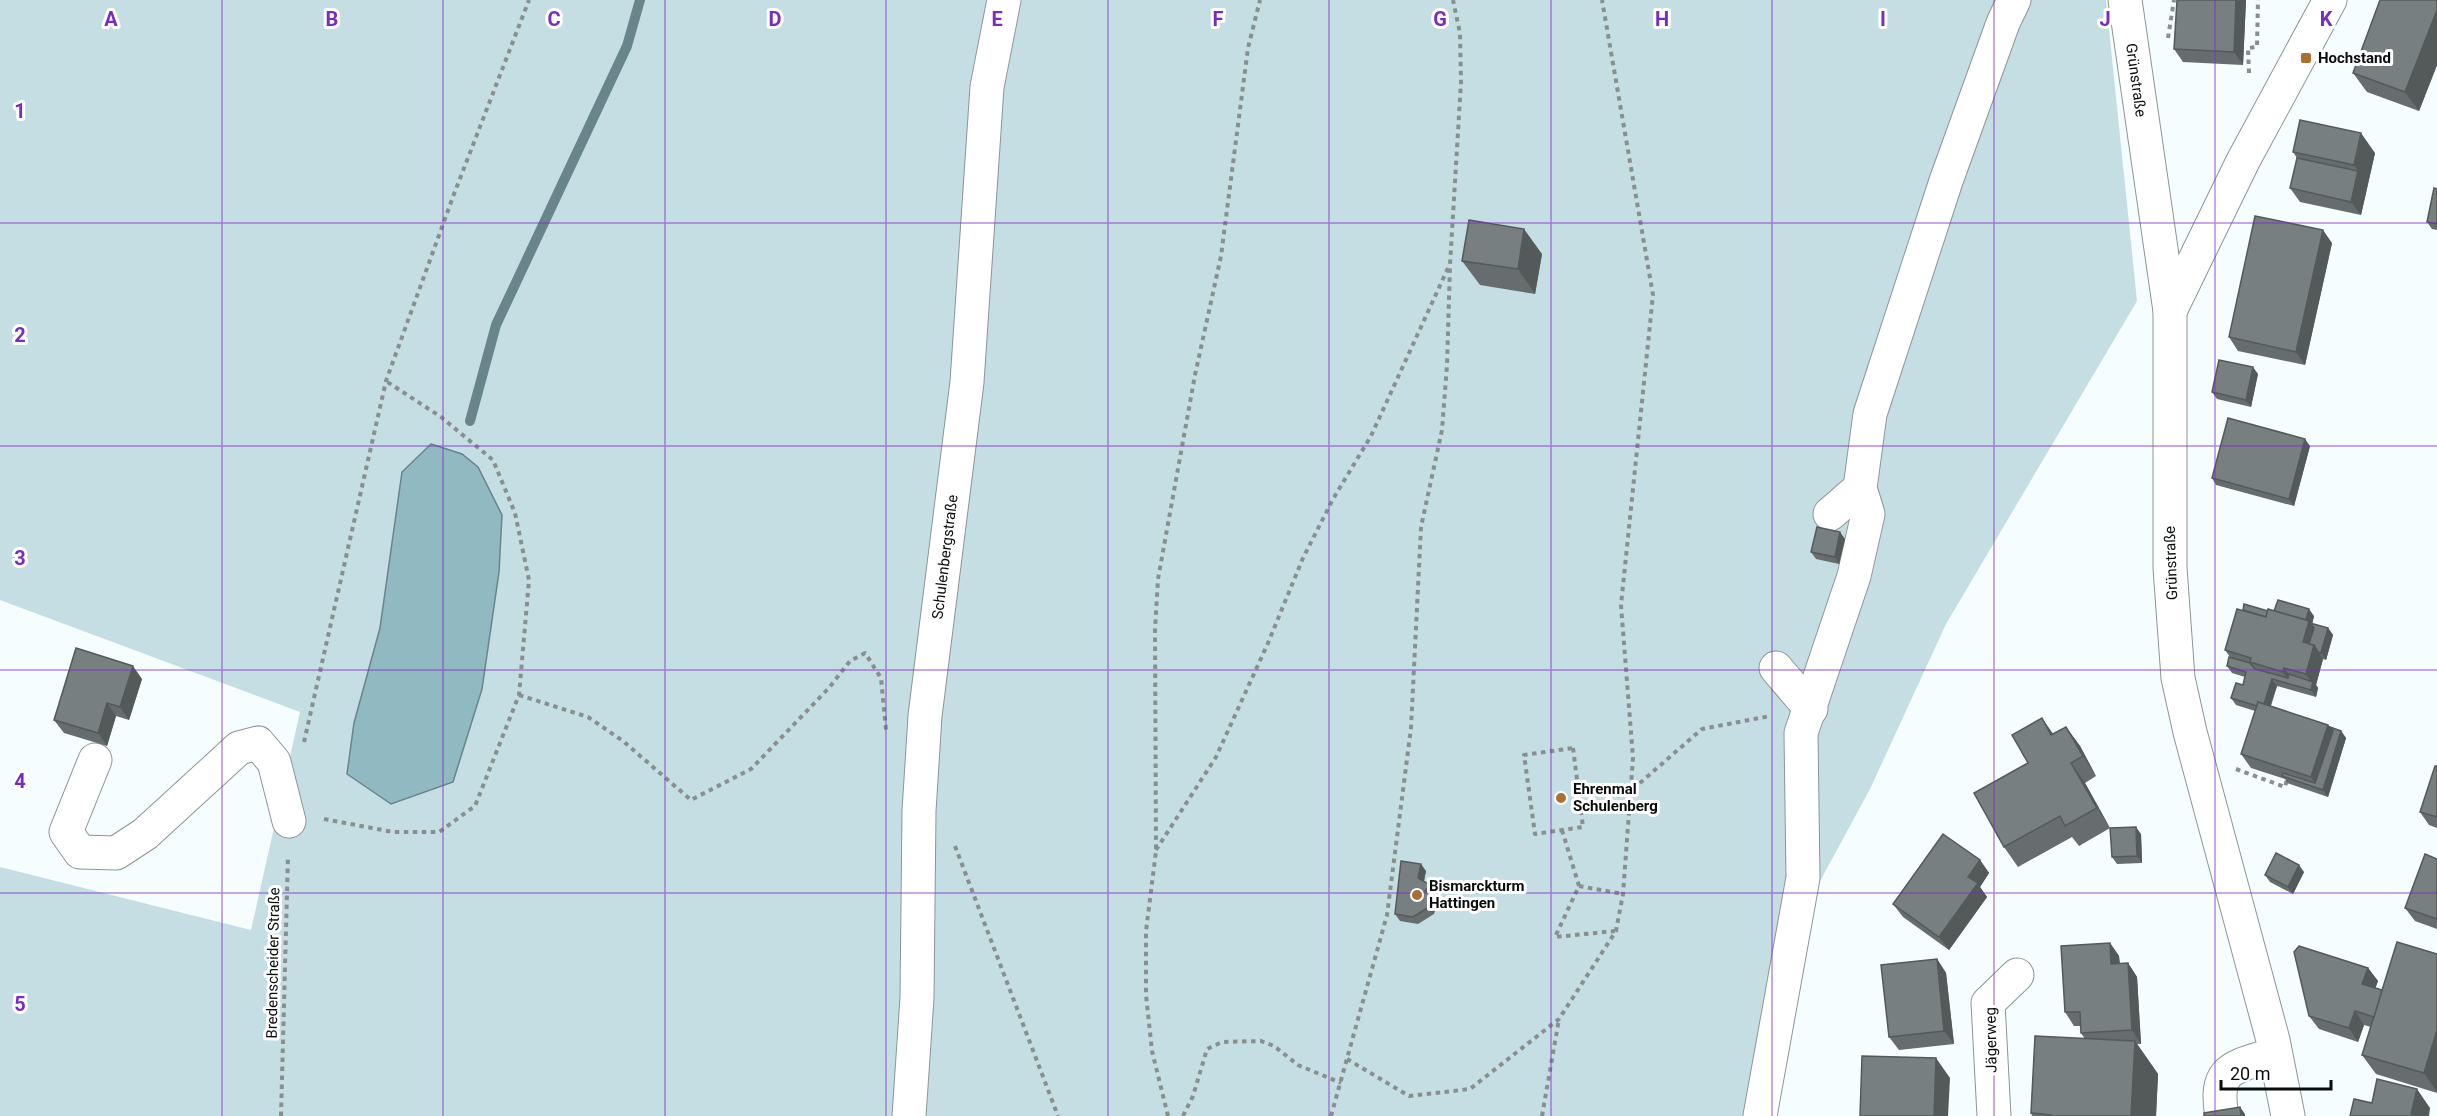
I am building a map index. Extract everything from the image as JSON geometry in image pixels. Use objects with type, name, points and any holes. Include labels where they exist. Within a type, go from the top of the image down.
[{"type":"street","name":"Schulenbergstraße","points":[[909,1116],[917,998],[919,811],[925,716],[967,382],[987,87],[1004,0]]},
{"type":"street","points":[[1760,1116],[1803,878],[1801,732],[1811,709],[1854,576],[1868,514],[1860,488],[1870,414],[1946,181],[2003,23],[2014,0]]},
{"type":"street","name":"Grünstraße","points":[[2125,0],[2170,311],[2170,568],[2178,678],[2196,755],[2276,1054],[2288,1116]]},
{"type":"street","points":[[2170,311],[2243,161],[2330,0]]},
{"type":"street","points":[[1830,514],[1860,488]]},
{"type":"street","points":[[1776,668],[1811,709]]},
{"type":"street","points":[[95,760],[66,832],[80,852],[116,853],[145,834],[239,748],[258,743],[274,762],[289,815]]},
{"type":"street","name":"Jägerweg","points":[[1994,1116],[1988,1003],[2018,975]]},
{"type":"street","points":[[2222,1116],[2219,1092],[2225,1074],[2233,1068],[2276,1054]]},
{"type":"path","points":[[302,752],[386,381],[454,194],[529,0]]},
{"type":"path","points":[[1168,1116],[1152,1051],[1146,995],[1146,931],[1156,851],[1155,640],[1158,579],[1195,375],[1221,256],[1248,48],[1260,0]]},
{"type":"path","points":[[1331,1116],[1387,915],[1411,728],[1421,527],[1442,430],[1461,82],[1460,33],[1453,0]]},
{"type":"path","points":[[1347,1059],[1409,1096],[1470,1089],[1559,1019],[1616,931],[1623,894],[1633,758],[1621,605],[1653,295],[1602,0]]},
{"type":"path","points":[[2258,0],[2257,47],[2248,48],[2250,95],[2273,105]]},
{"type":"path","points":[[2174,3],[2180,3]]},
{"type":"path","points":[[1156,851],[1216,756],[1303,558],[1333,499],[1371,436],[1430,302],[1450,265]]},
{"type":"path","points":[[289,815],[393,832],[440,832],[475,806],[519,695],[529,580],[510,502],[493,460],[441,417],[386,381]]},
{"type":"path","points":[[519,695],[588,717],[623,741],[691,800],[751,770],[828,689],[850,661],[865,653],[881,678],[887,741]]},
{"type":"path","points":[[1632,789],[1702,729],[1811,709]]},
{"type":"path","points":[[1573,748],[1583,827],[1562,830],[1535,834],[1524,755],[1573,748]]},
{"type":"path","points":[[2196,755],[2284,787],[2287,779]]},
{"type":"path","points":[[919,811],[953,841],[1058,1116]]},
{"type":"path","name":"Bredenscheider Straße","points":[[281,1116],[289,815]]},
{"type":"path","points":[[1562,830],[1580,886],[1555,937],[1616,931]]},
{"type":"path","points":[[1580,886],[1623,894]]},
{"type":"path","points":[[1542,1116],[1559,1019]]},
{"type":"path","points":[[1183,1116],[1193,1096],[1207,1049],[1222,1042],[1261,1041],[1274,1046],[1298,1065],[1341,1083]]},
{"type":"shaded area","points":[[0,0],[2106,0],[2137,301],[1946,624],[1870,789],[1786,944],[1754,1116],[0,1116],[0,867],[251,930],[300,712],[0,600]],"holes":[[[502,515],[499,572],[482,689],[354,723],[380,628]]]},
{"type":"shaded area","points":[[431,444],[462,454],[478,467],[502,515],[499,572],[482,689],[453,782],[391,804],[347,774],[354,723],[380,628],[402,472]]},
{"type":"building","points":[[2177,0],[2236,0],[2234,52],[2174,49]]},
{"type":"building","points":[[2380,0],[2437,0],[2437,10],[2405,92],[2353,73]]},
{"type":"building","points":[[2300,120],[2361,133],[2354,165],[2293,152]]},
{"type":"building","points":[[2297,158],[2358,171],[2351,202],[2290,188]]},
{"type":"building","points":[[2434,188],[2437,189],[2437,224],[2427,222]]},
{"type":"building","points":[[2255,216],[2323,230],[2296,352],[2229,337]]},
{"type":"building","points":[[1469,220],[1524,229],[1518,269],[1462,261]]},
{"type":"building","points":[[2219,360],[2253,367],[2246,400],[2212,392]]},
{"type":"building","points":[[2228,418],[2305,439],[2289,499],[2212,478]]},
{"type":"building","points":[[1817,527],[1840,532],[1835,557],[1811,552]]},
{"type":"building","points":[[2278,600],[2309,609],[2306,620],[2274,611]]},
{"type":"building","points":[[2244,604],[2268,611],[2266,617],[2243,610]]},
{"type":"building","points":[[2237,609],[2266,617],[2268,609],[2309,621],[2303,642],[2314,645],[2306,674],[2284,668],[2283,672],[2250,662],[2251,658],[2225,650]]},
{"type":"building","points":[[2310,623],[2328,628],[2321,653],[2314,645],[2309,644],[2314,628]]},
{"type":"building","points":[[76,648],[133,666],[120,707],[107,703],[98,733],[54,720]]},
{"type":"building","points":[[2229,657],[2250,663],[2255,669],[2288,678],[2289,674],[2313,682],[2311,690],[2272,679],[2264,704],[2258,702],[2257,706],[2231,698],[2236,683],[2243,685],[2246,672],[2227,666]]},
{"type":"building","points":[[2258,702],[2328,725],[2311,777],[2241,754]]},
{"type":"building","points":[[2042,718],[2051,735],[2066,727],[2083,756],[2071,763],[2097,808],[2065,826],[2060,816],[2004,847],[1974,793],[2028,763],[2012,735]]},
{"type":"building","points":[[2330,727],[2341,731],[2323,790],[2282,776],[2283,773],[2315,783],[2333,731]]},
{"type":"building","points":[[2435,766],[2437,766],[2437,817],[2420,812]]},
{"type":"building","points":[[2136,827],[2137,856],[2112,857],[2110,828]]},
{"type":"building","points":[[1943,834],[1980,860],[1968,877],[1978,883],[1939,937],[1893,904]]},
{"type":"building","points":[[2276,853],[2299,865],[2288,887],[2265,875]]},
{"type":"building","points":[[2425,854],[2437,859],[2437,919],[2405,908]]},
{"type":"building","name":"Bismarckturm Hattingen","points":[[1401,861],[1421,864],[1418,878],[1430,885],[1425,891],[1431,896],[1429,907],[1413,917],[1395,914]]},
{"type":"building","points":[[2397,942],[2437,954],[2437,1030],[2424,1073],[2362,1055]]},
{"type":"building","points":[[2110,943],[2111,964],[2128,963],[2132,1030],[2081,1033],[2080,1012],[2065,1012],[2061,946]]},
{"type":"building","points":[[2299,946],[2368,968],[2362,984],[2382,990],[2374,1017],[2355,1011],[2349,1028],[2309,1016],[2294,952]]},
{"type":"building","points":[[1937,959],[1944,1031],[1889,1037],[1881,965]]},
{"type":"building","points":[[2035,1036],[2135,1041],[2131,1116],[2051,1116],[2031,1113]]},
{"type":"building","points":[[1862,1056],[1936,1058],[1934,1116],[1860,1116]]},
{"type":"building","points":[[2377,1079],[2417,1089],[2411,1114],[2417,1116],[2350,1116],[2354,1099],[2372,1103]]},
{"type":"building","points":[[2240,1107],[2241,1116],[2204,1116],[2204,1113]]},
{"type":"waterway","points":[[470,421],[496,325],[627,46],[640,0]]},
{"type":"place","name":"Hochstand","points":[[2306,58]]},
{"type":"place","name":"Ehrenmal Schulenberg","points":[[1561,798]]},
{"type":"place","name":"Bismarckturm Hattingen","points":[[1417,895]]}]
